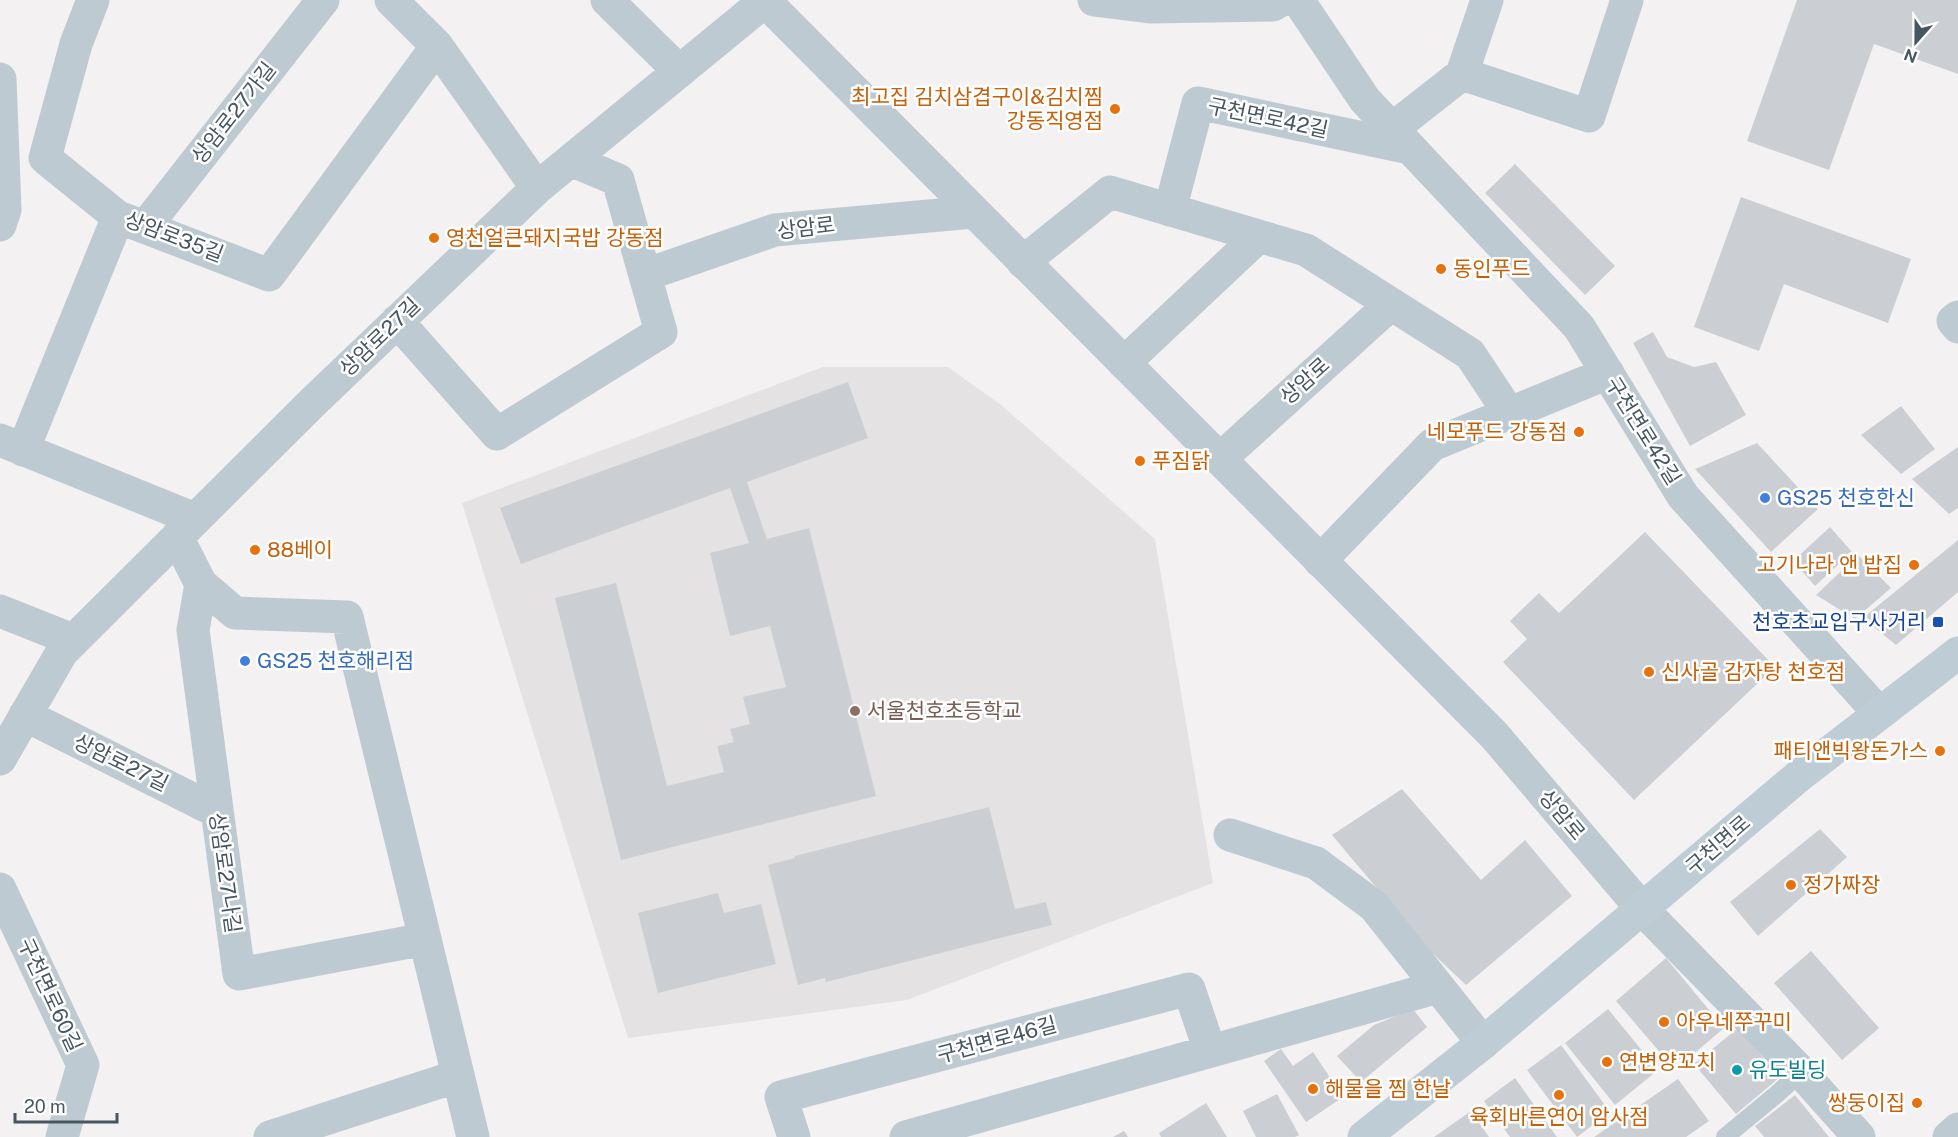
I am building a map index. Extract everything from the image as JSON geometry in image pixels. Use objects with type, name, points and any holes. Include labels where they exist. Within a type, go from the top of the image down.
[{"type":"main road","name":"구천면로","points":[[1364,1137],[1483,1043],[1800,775],[1958,654]]},
{"type":"street","name":"상암로35길","points":[[93,0],[76,44],[45,158],[132,222],[269,274],[437,46]]},
{"type":"street","name":"상암로27가길","points":[[132,222],[323,0]]},
{"type":"street","points":[[391,0],[437,46],[537,188]]},
{"type":"street","points":[[607,0],[679,71]]},
{"type":"street","points":[[1094,0],[1150,7],[1273,5],[1281,0]]},
{"type":"street","name":"구천면로42길","points":[[1298,0],[1365,100],[1579,327],[1683,496],[1879,713]]},
{"type":"street","points":[[1401,139],[1462,74],[1487,0]]},
{"type":"street","points":[[1462,74],[1589,116],[1627,0]]},
{"type":"street","name":"상암로27길","points":[[0,759],[62,652],[310,404],[537,188],[764,1]]},
{"type":"street","name":"상암로","points":[[764,1],[1494,735],[1642,910],[1801,1072],[1859,1137]]},
{"type":"street","points":[[0,79],[5,210],[0,225]]},
{"type":"street","name":"구천면로42길","points":[[1170,210],[1198,103],[1401,139]]},
{"type":"street","points":[[397,321],[497,434],[660,332],[618,180],[571,160]]},
{"type":"street","points":[[1023,262],[1110,192],[1306,250],[1470,354],[1509,413]]},
{"type":"street","name":"상암로","points":[[645,275],[775,230],[973,212]]},
{"type":"street","points":[[132,222],[12,445],[186,528],[201,584],[235,613],[347,617],[473,1137]]},
{"type":"street","points":[[1124,363],[1259,236]]},
{"type":"street","name":"상암로","points":[[1220,459],[1391,304]]},
{"type":"street","points":[[1958,317],[1953,321],[1958,327]]},
{"type":"street","points":[[1320,561],[1432,445],[1608,373]]},
{"type":"street","name":"상암로27나길","points":[[201,584],[193,630],[239,974],[425,939]]},
{"type":"street","points":[[0,611],[73,640]]},
{"type":"street","name":"상암로27길","points":[[25,716],[216,811]]},
{"type":"street","points":[[1230,835],[1316,863],[1374,906],[1483,1043]]},
{"type":"street","name":"구천면로60길","points":[[0,889],[83,1065],[62,1137]]},
{"type":"street","points":[[906,1137],[1438,987]]},
{"type":"street","name":"구천면로46길","points":[[794,1137],[781,1097],[1189,989],[1210,1051]]},
{"type":"street","points":[[270,1137],[458,1076]]},
{"type":"street","points":[[1949,1137],[1958,1129]]},
{"type":"lane","points":[[1725,1137],[1777,1095],[1801,1072]]},
{"type":"shaded area","name":"서울천호초등학교","points":[[823,367],[948,367],[1001,405],[1155,539],[1213,883],[907,1000],[628,1038],[462,503]]},
{"type":"building","points":[[1797,0],[1958,0],[1958,74],[1874,44],[1829,170],[1747,141]]},
{"type":"building","points":[[1515,164],[1615,266],[1585,295],[1485,193]]},
{"type":"building","points":[[1741,197],[1911,259],[1888,323],[1784,284],[1759,351],[1694,327]]},
{"type":"building","points":[[1653,332],[1667,357],[1694,367],[1716,362],[1746,415],[1690,446],[1633,343]]},
{"type":"building","points":[[848,382],[868,438],[747,482],[767,539],[809,528],[876,796],[621,860],[555,598],[616,583],[667,786],[724,772],[717,746],[734,742],[730,729],[750,724],[743,697],[786,687],[770,626],[730,636],[710,553],[749,543],[730,488],[521,564],[500,508]]},
{"type":"building","points":[[1901,406],[1935,449],[1901,474],[1861,435]]},
{"type":"building","points":[[1757,443],[1818,509],[1771,552],[1695,469]]},
{"type":"building","points":[[1958,447],[1958,508],[1949,514],[1912,479]]},
{"type":"building","points":[[1830,527],[1852,552],[1815,586],[1793,561]]},
{"type":"building","points":[[1645,532],[1775,667],[1634,800],[1503,662],[1527,639],[1510,621],[1539,593],[1559,613]]},
{"type":"building","points":[[1958,540],[1958,592],[1896,645],[1863,618]]},
{"type":"building","points":[[1858,555],[1891,588],[1855,619],[1816,595]]},
{"type":"building","points":[[1402,789],[1481,880],[1525,840],[1572,896],[1466,985],[1429,950],[1332,835]]},
{"type":"building","points":[[989,807],[1015,909],[1046,902],[1052,925],[826,982],[825,978],[798,985],[768,865],[795,858],[795,856]]},
{"type":"building","points":[[1820,829],[1847,857],[1758,936],[1730,902]]},
{"type":"building","points":[[718,893],[724,913],[761,904],[776,964],[658,993],[638,913]]},
{"type":"building","points":[[1811,951],[1879,1028],[1842,1060],[1774,983]]},
{"type":"building","points":[[1666,958],[1724,1028],[1683,1063],[1672,1050],[1664,1057],[1616,1001]]},
{"type":"building","points":[[1413,1009],[1427,1027],[1361,1082],[1337,1056],[1374,1025]]},
{"type":"building","points":[[1608,1009],[1658,1070],[1615,1105],[1565,1043]]},
{"type":"building","name":"유도빌딩","points":[[1738,1028],[1780,1077],[1736,1114],[1694,1064]]},
{"type":"building","points":[[1561,1045],[1610,1112],[1577,1137],[1527,1070]]},
{"type":"building","points":[[1281,1049],[1293,1066],[1313,1052],[1343,1097],[1306,1122],[1264,1061]]},
{"type":"building","points":[[1515,1078],[1557,1137],[1510,1137],[1484,1101]]},
{"type":"building","points":[[1678,1079],[1709,1121],[1686,1137],[1594,1137]]},
{"type":"building","points":[[1277,1094],[1299,1135],[1295,1137],[1256,1137],[1243,1111]]},
{"type":"building","points":[[1795,1095],[1829,1137],[1764,1137],[1755,1126]]},
{"type":"building","points":[[1206,1103],[1227,1137],[1161,1137],[1159,1133]]},
{"type":"building","points":[[1471,1111],[1489,1137],[1434,1137]]},
{"type":"building","points":[[1124,1131],[1128,1137],[1113,1137]]},
{"type":"place","name":"최고집 김치삼겹구이&김치찜 강동직영점","points":[[1115,109]]},
{"type":"place","name":"영천얼큰돼지국밥 강동점","points":[[434,238]]},
{"type":"place","name":"동인푸드","points":[[1441,269]]},
{"type":"place","name":"네모푸드 강동점","points":[[1579,432]]},
{"type":"place","name":"푸짐닭","points":[[1140,461]]},
{"type":"place","name":"GS25 천호한신","points":[[1765,498]]},
{"type":"place","name":"88베이","points":[[255,550]]},
{"type":"place","name":"고기나라 앤 밥집","points":[[1914,565]]},
{"type":"place","name":"천호초교입구사거리","points":[[1938,622]]},
{"type":"place","name":"GS25 천호해리점","points":[[245,661]]},
{"type":"place","name":"신사골 감자탕 천호점","points":[[1649,672]]},
{"type":"place","name":"서울천호초등학교","points":[[855,711]]},
{"type":"place","name":"패티앤빅왕돈가스","points":[[1940,751]]},
{"type":"place","name":"정가짜장","points":[[1791,885]]},
{"type":"place","name":"아우네쭈꾸미","points":[[1664,1022]]},
{"type":"place","name":"연변양꼬치","points":[[1607,1062]]},
{"type":"place","name":"유도빌딩","points":[[1737,1070]]},
{"type":"place","name":"해물을 찜 한날","points":[[1313,1089]]},
{"type":"place","name":"육회바른연어 암사점","points":[[1559,1095]]},
{"type":"place","name":"쌍둥이집","points":[[1917,1103]]}]
